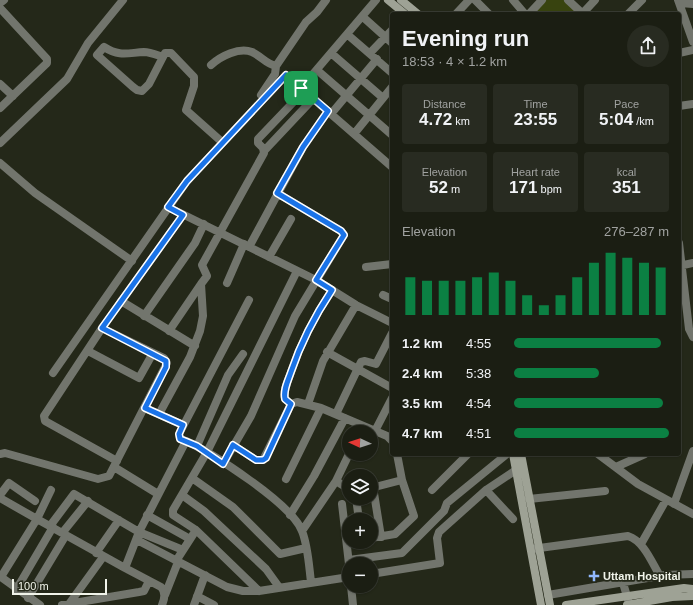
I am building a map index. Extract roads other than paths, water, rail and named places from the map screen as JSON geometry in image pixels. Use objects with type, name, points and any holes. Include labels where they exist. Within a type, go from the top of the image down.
[{"type":"street","points":[[0,3],[4,0]]},
{"type":"street","points":[[0,144],[67,79],[88,43],[123,0]]},
{"type":"street","points":[[231,133],[270,82],[276,66],[306,22],[317,12],[326,0]]},
{"type":"street","points":[[264,151],[258,143],[258,139],[303,89],[317,70],[363,18],[376,0]]},
{"type":"street","points":[[388,0],[403,12]]},
{"type":"street","points":[[400,0],[415,12]]},
{"type":"street","points":[[458,12],[469,0]]},
{"type":"street","points":[[475,0],[487,12]]},
{"type":"street","points":[[513,0],[523,12]]},
{"type":"street","points":[[531,12],[542,0]]},
{"type":"street","points":[[568,0],[580,12]]},
{"type":"street","points":[[584,12],[595,0]]},
{"type":"street","points":[[633,12],[642,0]]},
{"type":"street","points":[[679,1],[693,4]]},
{"type":"street","points":[[679,1],[693,42]]},
{"type":"street","points":[[0,8],[47,59],[46,66],[0,108]]},
{"type":"street","points":[[363,18],[390,41]]},
{"type":"street","points":[[370,53],[390,32]]},
{"type":"street","points":[[348,34],[390,68]]},
{"type":"street","points":[[163,57],[146,52],[114,54],[104,47],[97,55],[137,90],[146,88],[163,57],[165,53],[171,53],[194,77],[194,86],[186,110],[222,142]]},
{"type":"street","points":[[211,65],[218,59],[242,50],[253,52],[269,65],[276,66]]},
{"type":"street","points":[[681,53],[693,50]]},
{"type":"street","points":[[332,54],[383,98]]},
{"type":"street","points":[[227,283],[246,246],[303,147],[330,113],[377,59]]},
{"type":"street","points":[[317,70],[390,133]]},
{"type":"street","points":[[53,373],[187,181],[286,75],[390,165]]},
{"type":"street","points":[[0,84],[13,96]]},
{"type":"street","points":[[354,134],[390,89]]},
{"type":"street","points":[[169,331],[207,276],[202,265],[264,151],[313,99]]},
{"type":"street","points":[[681,106],[693,104]]},
{"type":"street","points":[[0,164],[35,193],[132,261]]},
{"type":"street","points":[[223,464],[251,416],[295,316],[343,238],[343,232],[277,193]]},
{"type":"street","points":[[168,207],[316,280],[356,305],[390,322]]},
{"type":"street","points":[[158,494],[116,464],[44,419],[64,384],[88,351],[102,328],[183,215]]},
{"type":"street","points":[[269,257],[291,219]]},
{"type":"street","points":[[144,316],[188,254],[204,224]]},
{"type":"street","points":[[693,263],[681,266],[690,329],[693,337]]},
{"type":"street","points":[[366,268],[390,264]]},
{"type":"street","points":[[260,591],[196,530],[172,513],[207,452],[297,271]]},
{"type":"street","points":[[159,414],[195,346],[203,316],[201,284]]},
{"type":"street","points":[[291,404],[285,399],[285,390],[300,346],[314,317],[332,290]]},
{"type":"street","points":[[383,296],[390,298]]},
{"type":"street","points":[[249,300],[183,425],[179,436],[186,442],[207,452],[276,502],[290,515],[302,531],[311,582]]},
{"type":"street","points":[[121,301],[195,346]]},
{"type":"street","points":[[308,404],[318,372],[327,352],[356,305]]},
{"type":"street","points":[[0,454],[5,453],[98,479],[109,476],[167,364],[164,358],[102,328]]},
{"type":"street","points":[[336,414],[363,361],[376,364],[390,337]]},
{"type":"street","points":[[88,351],[139,378],[153,354]]},
{"type":"street","points":[[327,352],[390,387]]},
{"type":"street","points":[[197,446],[228,375],[243,354]]},
{"type":"street","points":[[233,445],[256,460],[263,460],[291,404],[297,402],[321,408],[336,414],[355,425]]},
{"type":"street","points":[[378,425],[390,402]]},
{"type":"street","points":[[145,408],[183,425]]},
{"type":"street","points":[[286,479],[321,408]]},
{"type":"street","points":[[290,515],[314,476],[344,418]]},
{"type":"street","points":[[378,432],[390,439]]},
{"type":"street","points":[[125,568],[147,515],[186,442]]},
{"type":"street","points":[[641,544],[670,502],[693,451]]},
{"type":"street","points":[[378,537],[395,534],[414,516],[402,480],[396,456]]},
{"type":"street","points":[[432,490],[466,456]]},
{"type":"street","points":[[378,557],[402,553],[444,511],[448,503],[505,456]]},
{"type":"street","points":[[513,456],[550,605]]},
{"type":"street","points":[[521,456],[536,549],[541,605]]},
{"type":"street","points":[[601,456],[638,484],[693,514]]},
{"type":"street","points":[[616,468],[641,456]]},
{"type":"street","points":[[302,531],[336,481],[346,461]]},
{"type":"street","points":[[378,573],[440,563],[437,538],[439,532],[486,490],[516,470]]},
{"type":"street","points":[[192,478],[233,507],[280,554],[306,548]]},
{"type":"street","points":[[378,486],[402,480]]},
{"type":"street","points":[[336,481],[342,485]]},
{"type":"street","points":[[35,501],[9,483],[0,496],[100,555],[161,587],[164,590],[165,595]]},
{"type":"street","points":[[40,605],[0,578],[37,519],[51,490]]},
{"type":"street","points":[[486,490],[513,519]]},
{"type":"street","points":[[529,499],[605,491]]},
{"type":"street","points":[[16,590],[52,526],[74,494],[119,520],[138,536],[177,561],[232,588],[243,591],[260,591],[311,582],[342,579]]},
{"type":"street","points":[[182,495],[204,510],[266,569],[279,587]]},
{"type":"street","points":[[28,598],[64,534],[88,501]]},
{"type":"street","points":[[375,505],[381,537]]},
{"type":"street","points":[[147,515],[190,539]]},
{"type":"street","points":[[65,604],[100,555],[119,520]]},
{"type":"street","points":[[162,605],[177,561],[196,530]]},
{"type":"street","points":[[138,536],[183,550]]},
{"type":"street","points":[[536,549],[621,536],[634,538],[641,544],[660,576]]},
{"type":"street","points":[[548,595],[660,576],[693,574]]},
{"type":"street","points":[[194,605],[205,575]]},
{"type":"street","points":[[65,604],[144,591],[149,581]]},
{"type":"street","points":[[623,582],[629,600]]},
{"type":"street","points":[[626,605],[629,600],[684,588],[693,589]]},
{"type":"street","points":[[352,593],[353,605]]},
{"type":"street","points":[[197,596],[214,605]]},
{"type":"street","points":[[566,605],[693,596]]},
{"type":"place","name":"Uttam Hospital","points":[[594,576]]}]
